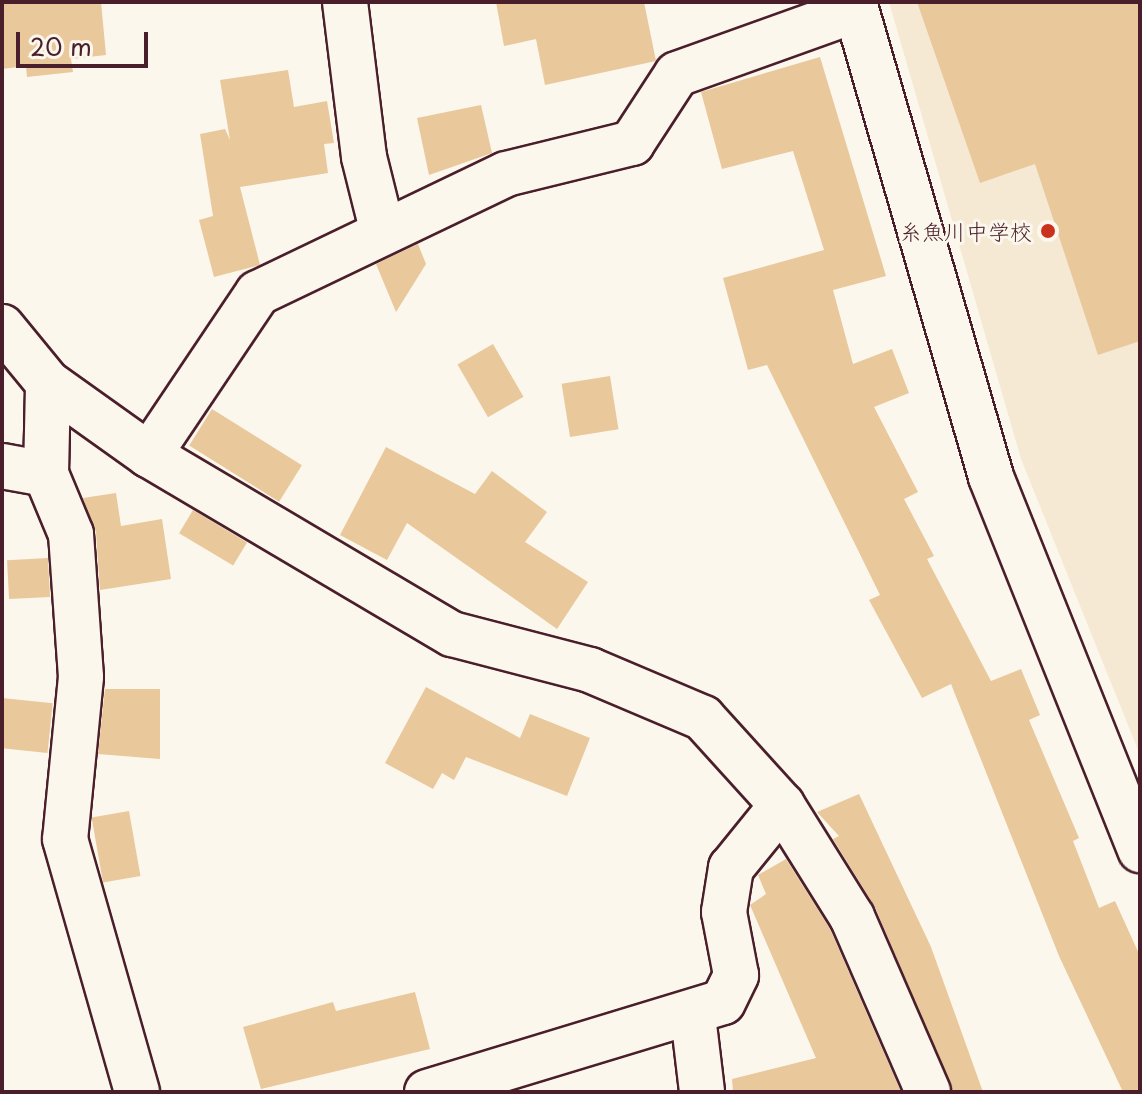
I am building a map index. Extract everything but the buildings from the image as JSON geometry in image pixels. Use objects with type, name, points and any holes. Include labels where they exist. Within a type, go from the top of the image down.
[{"type":"street","points":[[345,2],[364,157],[382,229]]},
{"type":"street","points":[[149,455],[258,293],[382,229],[506,174],[632,143],[677,74],[855,6],[991,477],[1140,850]]},
{"type":"street","points":[[2,327],[48,383],[149,455],[452,634],[603,674],[703,718],[782,805],[852,917],[928,1092]]},
{"type":"street","points":[[48,383],[46,474],[71,534],[81,677],[65,839],[71,876],[137,1092]]},
{"type":"street","points":[[2,466],[46,474]]},
{"type":"street","points":[[427,1092],[693,1016],[723,1002],[736,975],[724,912],[731,868],[782,805]]},
{"type":"street","points":[[693,1016],[702,1092]]},
{"type":"shaded area","name":"糸魚川中学校","points":[[889,2],[1140,2],[1140,755],[1021,459]]},
{"type":"place","name":"糸魚川中学校","points":[[1048,231]]}]
